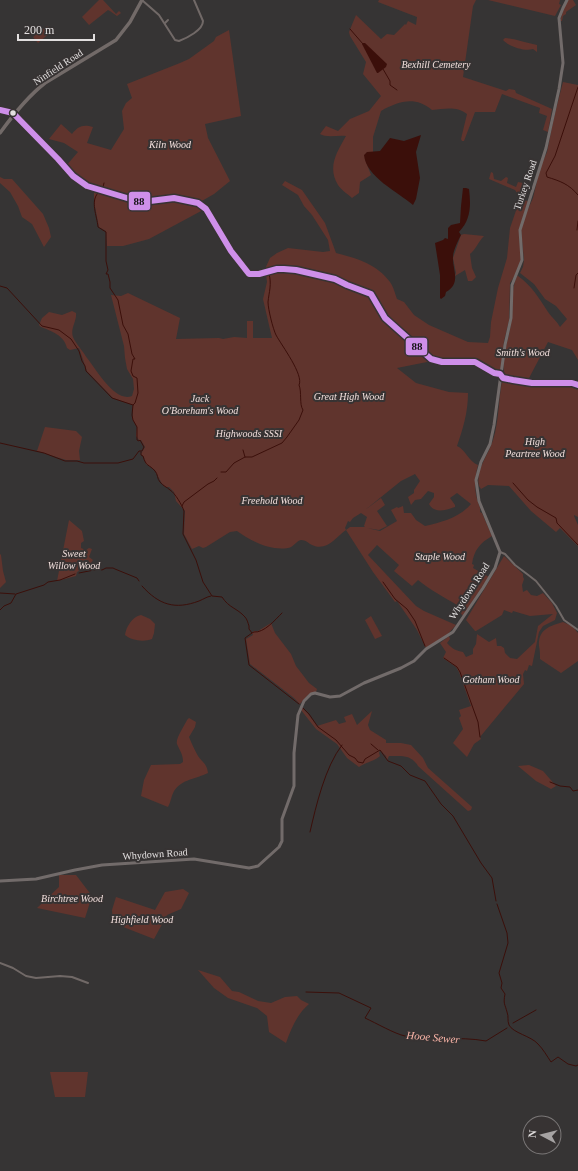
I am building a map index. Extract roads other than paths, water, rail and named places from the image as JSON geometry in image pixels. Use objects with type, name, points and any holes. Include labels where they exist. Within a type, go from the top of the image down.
[{"type":"main road","name":"Ninfield Road","points":[[0,133],[27,99],[45,83],[116,40],[130,22],[142,1]]},
{"type":"street","points":[[142,1],[152,8],[165,23],[173,38],[178,41],[200,29],[203,25],[203,21],[194,0]]},
{"type":"street","name":"Turkey Road","points":[[502,376],[505,345],[511,318],[512,285],[522,260],[520,230],[546,148],[561,77],[562,55],[560,18],[567,0]]},
{"type":"street","points":[[165,23],[168,20]]},
{"type":"street","points":[[0,110],[14,115],[73,176],[87,186],[138,201],[174,198],[202,205],[206,209],[231,251],[249,274],[259,274],[277,269],[284,269],[296,270],[335,279],[346,285],[371,294],[385,318],[431,359],[442,362],[475,362],[502,376],[503,378],[532,383],[572,383],[578,385]]},
{"type":"street","points":[[502,376],[490,444],[481,462],[476,480],[479,501],[500,552],[505,554],[515,565],[536,581],[556,606],[564,620],[578,630]]},
{"type":"street","name":"Whydown Road","points":[[0,881],[36,879],[75,870],[102,866],[194,859],[249,868],[258,866],[279,847],[282,842],[282,819],[294,786],[294,753],[298,715],[301,706],[311,694],[314,693],[336,698],[345,695],[364,683],[401,668],[414,661],[426,649],[453,632],[469,611],[495,568],[500,552]]},
{"type":"street","points":[[0,964],[12,968],[26,976],[36,978],[60,976],[72,977],[88,983]]},
{"type":"waterway","points":[[350,29],[363,44]]},
{"type":"waterway","points":[[383,69],[390,81],[390,85],[397,90]]},
{"type":"waterway","points":[[578,87],[555,156],[546,173],[547,177],[564,183],[578,195]]},
{"type":"waterway","points":[[103,187],[104,183]]},
{"type":"waterway","points":[[0,443],[44,453],[65,461],[77,461],[84,463],[118,463],[133,459],[139,451],[142,451],[144,447],[140,440],[137,440],[137,427],[132,415],[133,405],[138,393],[137,378],[133,376],[131,371],[133,359],[135,359],[132,354],[128,334],[123,325],[118,300],[110,288],[108,274],[106,274],[108,270],[106,261],[106,232],[98,227],[94,204],[94,200],[98,193]]},
{"type":"waterway","points":[[577,230],[578,221]]},
{"type":"waterway","points":[[574,288],[576,275],[578,273]]},
{"type":"waterway","points":[[221,472],[226,472],[234,463],[245,457],[252,457],[282,443],[299,420],[303,410],[301,405],[300,380],[296,368],[273,328],[268,302],[270,285],[269,274]]},
{"type":"waterway","points":[[0,286],[7,288],[42,326],[59,330],[71,339],[79,351],[86,371],[112,398],[133,405]]},
{"type":"waterway","points":[[243,450],[245,457]]},
{"type":"waterway","points":[[141,452],[144,460],[156,472],[162,485],[174,494],[182,506],[184,511],[183,534],[196,560],[203,582],[212,596],[222,597],[227,604],[242,614],[246,619],[252,633],[245,638],[249,665],[299,704]]},
{"type":"waterway","points":[[182,506],[184,502],[217,478]]},
{"type":"waterway","points":[[513,483],[528,500],[556,518],[557,523],[578,545]]},
{"type":"waterway","points":[[79,573],[113,568],[137,578],[139,581]]},
{"type":"waterway","points":[[0,610],[4,606],[11,603],[16,594],[75,574]]},
{"type":"waterway","points":[[383,582],[395,599],[407,609],[415,621],[425,646]]},
{"type":"waterway","points":[[142,586],[155,598],[168,604],[190,604],[211,596]]},
{"type":"waterway","points":[[0,593],[15,594]]},
{"type":"waterway","points":[[252,633],[262,630],[282,613]]},
{"type":"waterway","points":[[444,658],[457,667],[460,672],[478,722],[480,737]]},
{"type":"waterway","points":[[303,708],[318,727],[336,740],[349,755],[355,758],[358,762],[363,763],[365,759],[380,750],[388,761],[401,766],[410,775],[425,781],[441,804],[453,816],[481,863],[492,878],[496,901]]},
{"type":"waterway","points":[[371,744],[378,750]]},
{"type":"waterway","points":[[310,832],[318,799],[326,775],[342,745]]},
{"type":"waterway","points":[[550,782],[560,786],[570,787],[573,791],[578,790]]},
{"type":"waterway","points":[[497,904],[507,933],[508,943],[499,973],[502,983],[501,988],[505,994],[504,1002],[508,1014],[509,1025],[514,1030],[535,1041],[542,1048],[551,1062],[558,1057],[568,1064],[578,1065]]},
{"type":"waterway","name":"Hooe Sewer","points":[[306,992],[339,993],[371,1008],[365,1018],[405,1036],[486,1041],[507,1028]]},
{"type":"waterway","points":[[513,1023],[536,1010]]},
{"type":"park label","name":"Bexhill Cemetery","points":[[436,64]]},
{"type":"park label","name":"Kiln Wood","points":[[170,144]]},
{"type":"park label","name":"Smith's Wood","points":[[523,352]]},
{"type":"park label","name":"Great High Wood","points":[[349,396]]},
{"type":"park label","name":"Jack O'Boreham's Wood","points":[[200,404]]},
{"type":"park label","name":"Highwoods SSSI","points":[[249,433]]},
{"type":"park label","name":"High Peartree Wood","points":[[535,446]]},
{"type":"park label","name":"Freehold Wood","points":[[272,500]]},
{"type":"park label","name":"Staple Wood","points":[[440,556]]},
{"type":"park label","name":"Sweet Willow Wood","points":[[74,558]]},
{"type":"park label","name":"Gotham Wood","points":[[491,679]]},
{"type":"park label","name":"Birchtree Wood","points":[[72,898]]},
{"type":"park label","name":"Highfield Wood","points":[[142,919]]}]
